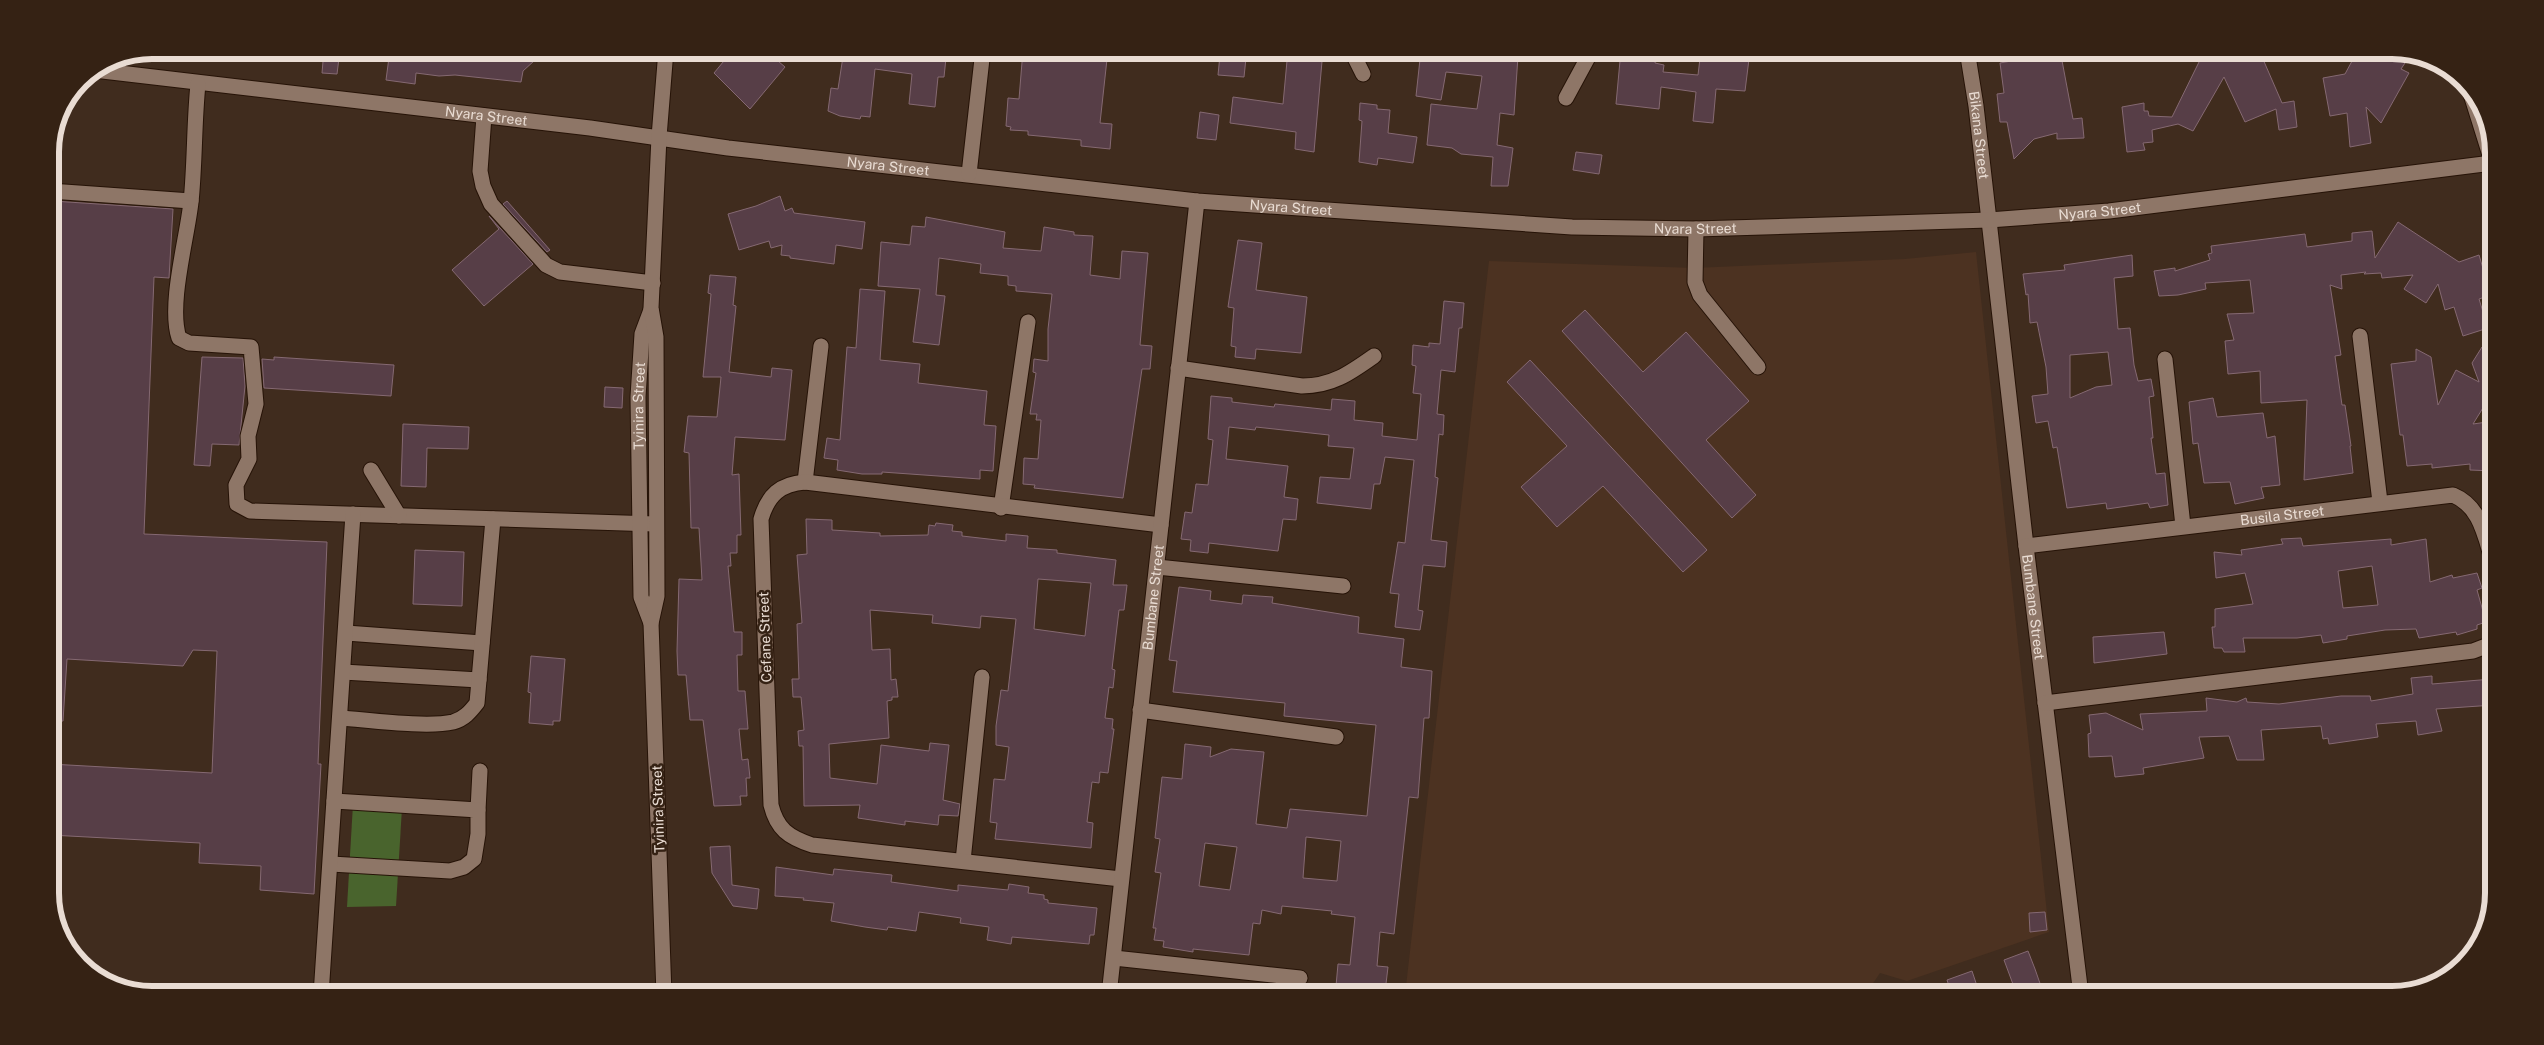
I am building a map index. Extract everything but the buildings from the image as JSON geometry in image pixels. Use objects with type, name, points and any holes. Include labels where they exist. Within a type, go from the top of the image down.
[{"type":"street","name":"Tyinira Street","points":[[664,986],[651,623],[657,596],[655,524],[656,337],[651,308],[659,137],[665,59]]},
{"type":"street","points":[[969,174],[982,59]]},
{"type":"street","points":[[1356,59],[1363,74]]},
{"type":"street","points":[[1566,98],[1587,59]]},
{"type":"street","name":"Bikana Street","points":[[1968,59],[1976,106],[1989,220]]},
{"type":"street","name":"Nyara Street","points":[[104,71],[198,84],[659,137],[728,148],[1196,201],[1572,227],[1696,229],[1989,220],[2109,211],[2485,167]]},
{"type":"street","points":[[198,84],[191,201],[175,317],[180,338],[189,343],[251,347],[256,404],[248,436],[249,459],[236,485],[238,504],[250,511],[655,524]]},
{"type":"street","points":[[2477,113],[2483,134]]},
{"type":"street","points":[[484,116],[480,171],[483,186],[491,204],[546,265],[560,272],[653,283]]},
{"type":"street","points":[[59,191],[191,201]]},
{"type":"street","name":"Bumbane Street","points":[[1110,986],[1196,201]]},
{"type":"street","name":"Bumbane Street","points":[[1989,220],[2026,546],[2080,986]]},
{"type":"street","points":[[1696,229],[1694,275],[1700,295],[1758,367]]},
{"type":"street","name":"Tyinira Street","points":[[651,308],[642,334],[638,397],[639,524],[642,596],[651,623]]},
{"type":"street","points":[[1001,508],[1028,322]]},
{"type":"street","points":[[2360,336],[2380,502]]},
{"type":"street","points":[[805,482],[821,346]]},
{"type":"street","points":[[1178,368],[1302,386],[1320,386],[1347,374],[1374,356]]},
{"type":"street","points":[[2166,359],[2183,526]]},
{"type":"street","points":[[371,470],[399,516]]},
{"type":"street","name":"Cefane Street","points":[[1121,879],[812,845],[795,839],[782,830],[774,819],[770,805],[762,519],[766,503],[777,490],[790,483],[805,482],[1001,508],[1161,525]]},
{"type":"street","name":"Busila Street","points":[[2026,546],[2380,502],[2453,495],[2465,500],[2479,518],[2485,537]]},
{"type":"street","points":[[322,986],[353,514]]},
{"type":"street","points":[[340,718],[436,724],[454,722],[468,714],[477,703],[493,519]]},
{"type":"street","points":[[1157,568],[1342,586]]},
{"type":"street","points":[[346,633],[482,643]]},
{"type":"street","points":[[2045,703],[2473,651],[2485,646]]},
{"type":"street","points":[[343,672],[479,680]]},
{"type":"street","points":[[963,861],[982,677]]},
{"type":"street","points":[[1140,710],[1336,737]]},
{"type":"street","points":[[331,864],[450,871],[464,866],[474,859],[478,834],[480,770]]},
{"type":"street","points":[[334,801],[478,810]]},
{"type":"street","points":[[1114,958],[1300,978]]},
{"type":"shaded area","points":[[1976,252],[2049,932],[1907,981],[1880,973],[1871,986],[1406,986],[1489,261],[1694,268],[1905,259]]},
{"type":"green space","points":[[353,804],[402,808],[396,906],[347,907]]}]
